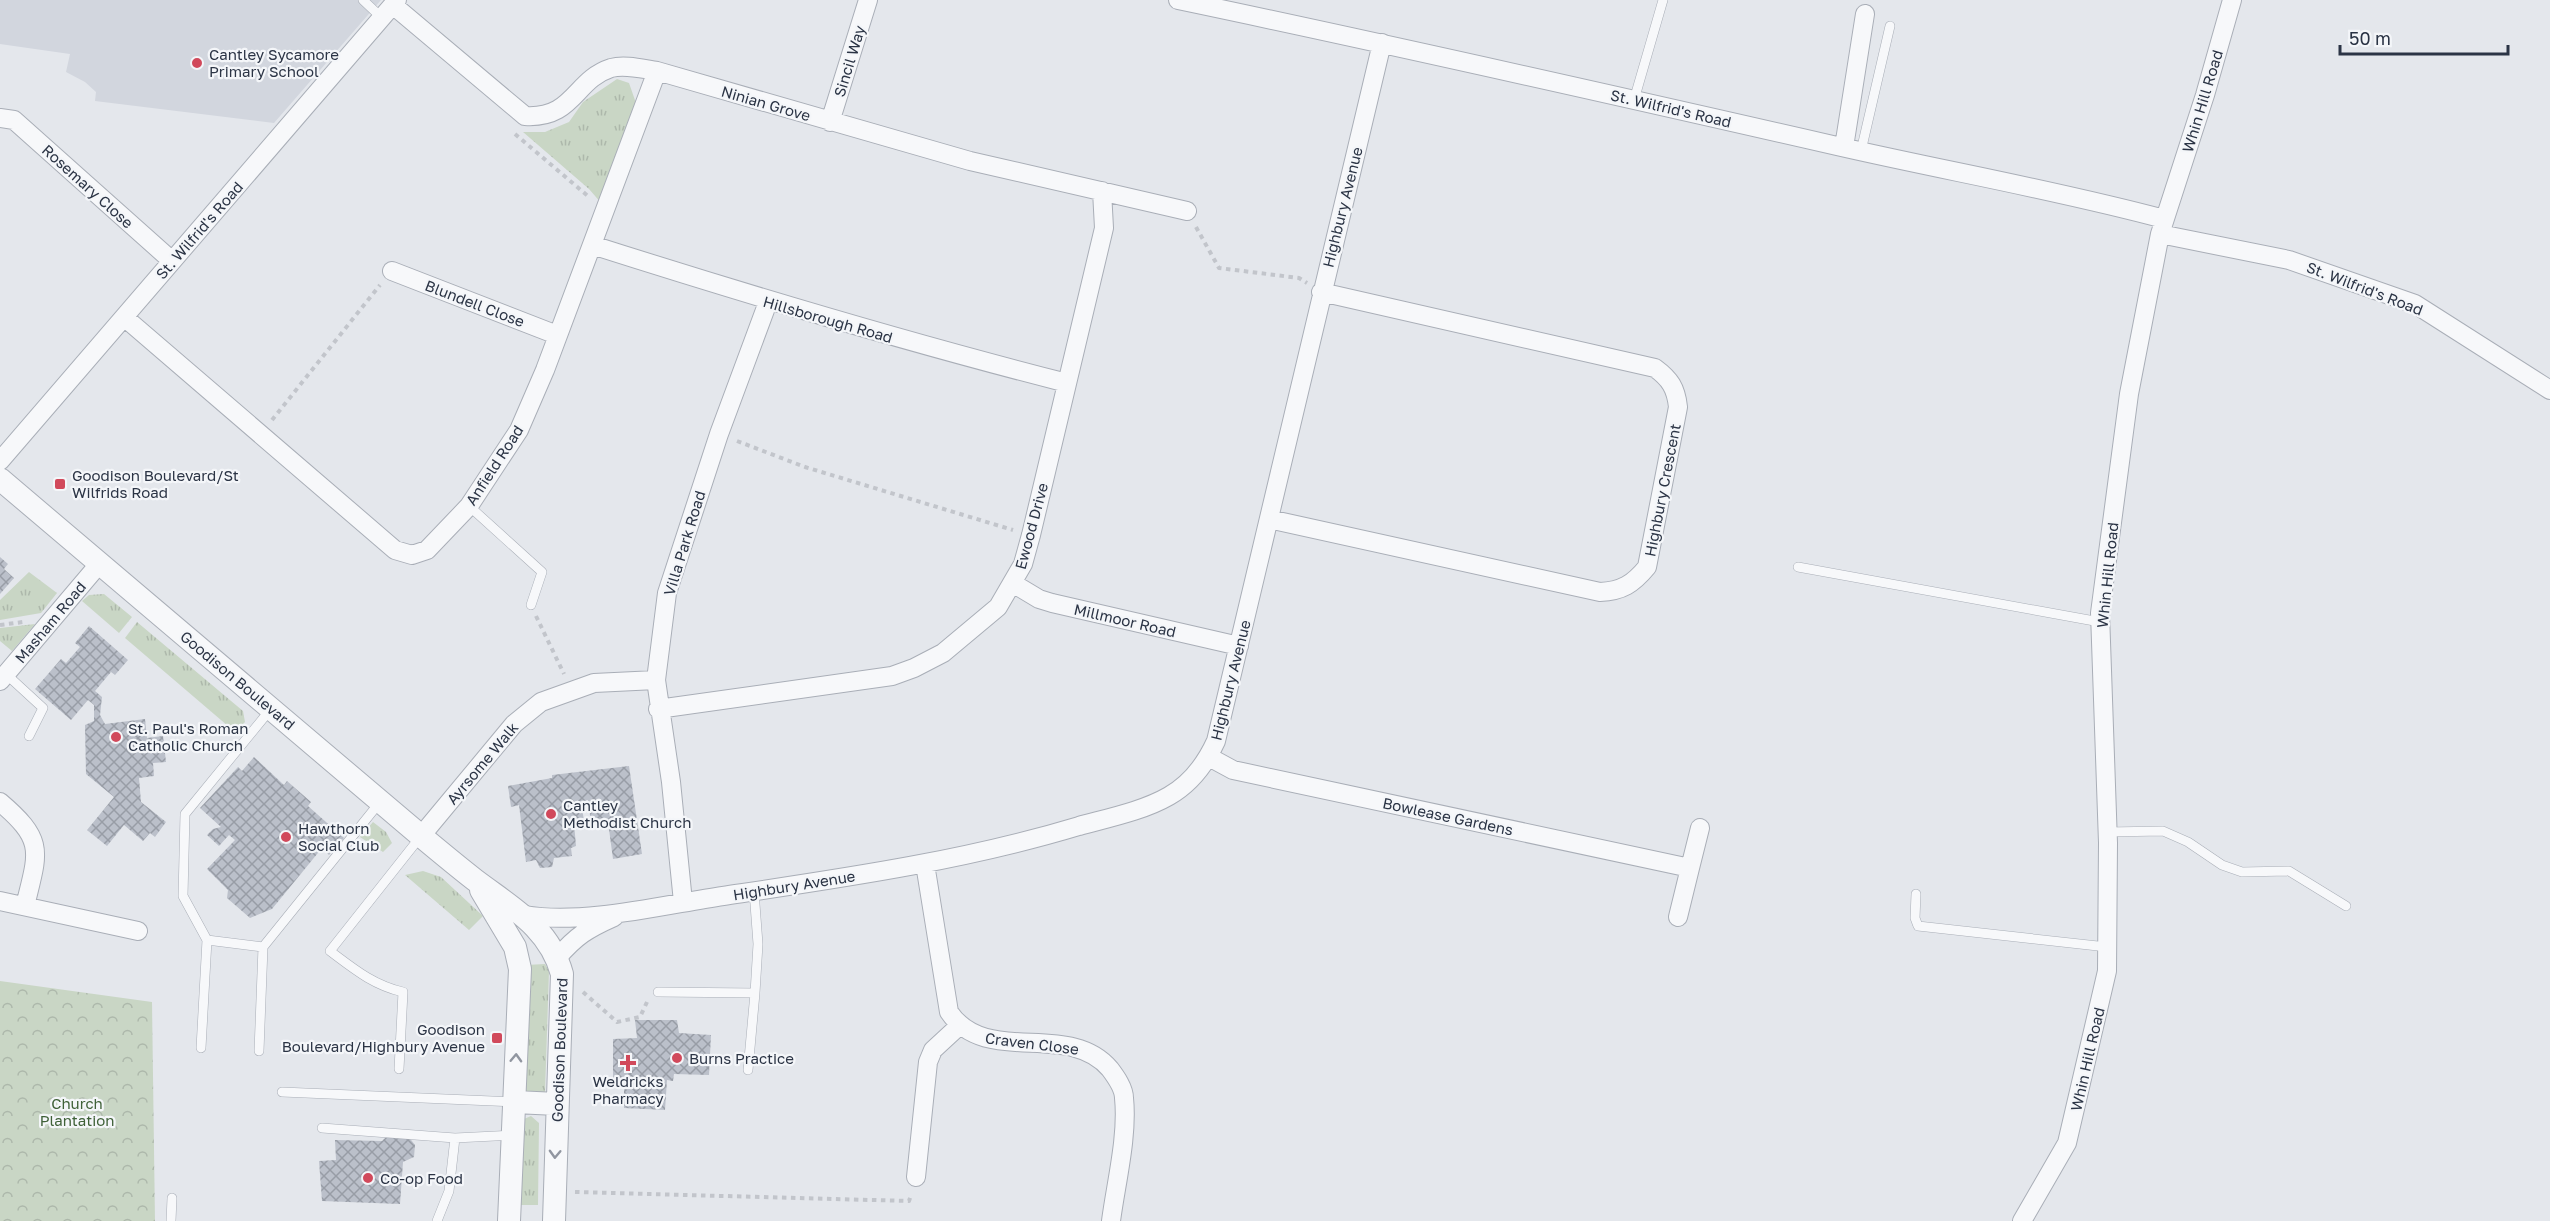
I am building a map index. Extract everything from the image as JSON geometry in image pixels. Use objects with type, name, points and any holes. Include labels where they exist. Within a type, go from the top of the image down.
[{"type":"street","name":"Sincil Way","points":[[830,122],[868,0]]},
{"type":"street","name":"St. Wilfrid's Road","points":[[1178,0],[2095,201],[2162,226],[2289,260],[2415,304],[2550,390]]},
{"type":"street","name":"Whin Hill Road","points":[[2022,1221],[2067,1143],[2107,971],[2108,832],[2100,621],[2129,394],[2162,226],[2205,95],[2232,0]]},
{"type":"street","points":[[391,7],[525,116]]},
{"type":"street","name":"St. Wilfrid's Road","points":[[0,461],[391,7]]},
{"type":"street","points":[[1852,149],[1865,14]]},
{"type":"street","name":"Highbury Avenue","points":[[627,912],[925,864],[1016,845],[1159,801],[1171,795],[1193,777],[1209,757],[1216,741],[1382,43]]},
{"type":"street","name":"Ninian Grove","points":[[525,116],[549,116],[562,108],[590,81],[611,68],[634,67],[657,71],[970,161],[1187,211]]},
{"type":"street","name":"Anfield Road","points":[[124,317],[395,550],[412,555],[427,550],[469,506],[519,430],[604,215],[657,71]]},
{"type":"street","name":"Rosemary Close","points":[[0,118],[14,120],[172,261]]},
{"type":"street","name":"Ewood Drive","points":[[658,709],[892,676],[943,653],[970,633],[998,607],[1014,584],[1023,564],[1031,535],[1104,228],[1102,191]]},
{"type":"street","name":"Hillsborough Road","points":[[592,245],[768,302],[929,348],[1067,383]]},
{"type":"street","name":"Blundell Close","points":[[392,271],[557,335]]},
{"type":"street","name":"Highbury Crescent","points":[[1269,519],[1600,592],[1620,591],[1637,580],[1647,567],[1678,407],[1677,393],[1669,378],[1655,368],[1321,292]]},
{"type":"street","name":"Villa Park Road","points":[[683,902],[671,782],[658,709],[656,680],[667,593],[719,434],[768,302]]},
{"type":"street","name":"Goodison Boulevard","points":[[0,479],[421,836],[476,881],[524,915],[545,936],[560,966],[554,1221]]},
{"type":"street","name":"Masham Road","points":[[3,677],[100,563]]},
{"type":"street","name":"Millmoor Road","points":[[1014,584],[1039,599],[1052,603],[1239,646]]},
{"type":"street","name":"Ayrsome Walk","points":[[421,836],[514,724],[541,702],[594,683],[656,680]]},
{"type":"street","name":"Bowlease Gardens","points":[[1209,757],[1233,770],[1690,868]]},
{"type":"street","points":[[0,802],[24,822],[36,850],[25,906]]},
{"type":"street","points":[[1678,917],[1700,828]]},
{"type":"street","points":[[916,1177],[928,1062],[933,1050],[959,1026],[949,1012],[925,864]]},
{"type":"street","name":"Goodison Boulevard","points":[[476,881],[515,947],[520,969],[509,1221]]},
{"type":"street","points":[[0,901],[138,931]]},
{"type":"street","points":[[524,915],[543,918],[627,912]]},
{"type":"street","points":[[560,966],[573,939],[586,929],[627,912]]},
{"type":"street","name":"Craven Close","points":[[959,1026],[979,1037],[1085,1049],[1102,1060],[1116,1076],[1125,1095],[1111,1221]]},
{"type":"street","points":[[515,1102],[557,1104]]},
{"type":"lane","points":[[363,0],[391,7]]},
{"type":"lane","points":[[1634,100],[1663,0]]},
{"type":"lane","points":[[1852,149],[1890,26]]},
{"type":"lane","points":[[469,506],[542,572],[531,605]]},
{"type":"lane","points":[[1798,567],[2100,621]]},
{"type":"lane","points":[[3,677],[43,708],[29,736]]},
{"type":"lane","points":[[201,1048],[207,940],[183,896],[185,814],[272,708]]},
{"type":"lane","points":[[259,1051],[263,947],[381,802]]},
{"type":"lane","points":[[2108,832],[2163,831],[2188,842],[2222,865],[2242,872],[2289,871],[2346,906]]},
{"type":"lane","points":[[399,1069],[403,992],[384,988],[366,979],[330,951],[421,836]]},
{"type":"lane","points":[[748,1070],[758,944],[754,891]]},
{"type":"lane","points":[[1917,894],[1915,918],[1918,926],[2107,947]]},
{"type":"lane","points":[[207,940],[263,947]]},
{"type":"lane","points":[[658,992],[755,993]]},
{"type":"lane","points":[[282,1092],[515,1102]]},
{"type":"lane","points":[[322,1128],[455,1138],[514,1136]]},
{"type":"lane","points":[[437,1221],[449,1191],[455,1138]]},
{"type":"lane","points":[[171,1221],[172,1198]]},
{"type":"path","points":[[525,116],[511,131],[589,197],[604,215]]},
{"type":"path","points":[[1187,211],[1219,268],[1299,278],[1321,292]]},
{"type":"path","points":[[260,435],[392,271]]},
{"type":"path","points":[[719,434],[806,467],[1031,535]]},
{"type":"path","points":[[531,605],[572,691]]},
{"type":"path","points":[[560,966],[617,1022],[640,1017],[647,1002]]},
{"type":"path","points":[[554,1192],[909,1201],[916,1177]]},
{"type":"shaded area","name":"Cantley Sycamore Primary School","points":[[0,0],[381,0],[274,123],[95,101],[96,92],[85,82],[66,72],[70,54],[0,44]]},
{"type":"green space","points":[[617,79],[629,83],[636,103],[602,204],[589,189],[523,132],[545,132],[569,122],[583,102]]},
{"type":"green space","points":[[29,572],[57,593],[41,613],[0,620],[0,600]]},
{"type":"green space","points":[[104,594],[132,617],[119,633],[82,601],[89,595]]},
{"type":"green space","points":[[137,622],[243,711],[245,722],[235,732],[125,638]]},
{"type":"green space","points":[[35,624],[12,651],[0,641],[0,628]]},
{"type":"green space","points":[[373,822],[386,832],[392,843],[383,852],[360,837]]},
{"type":"green space","points":[[423,871],[441,877],[483,916],[469,930],[405,875]]},
{"type":"green space","points":[[545,964],[549,971],[545,1093],[525,1095],[526,965]]},
{"type":"green space","name":"Church Plantation","points":[[0,981],[152,1002],[155,1221],[0,1221]]},
{"type":"green space","points":[[531,1116],[539,1123],[538,1205],[519,1205],[524,1119]]},
{"type":"building","points":[[0,557],[8,564],[4,569],[14,578],[0,594]]},
{"type":"building","name":"St. Paul's Roman Catholic Church","points":[[89,626],[128,660],[115,675],[111,672],[95,691],[102,697],[100,715],[105,724],[145,719],[147,738],[163,736],[166,762],[153,763],[154,776],[139,778],[141,802],[166,822],[155,837],[150,833],[143,841],[124,825],[107,846],[87,830],[114,797],[86,774],[85,725],[94,721],[94,705],[88,700],[71,720],[35,689],[61,659],[66,663],[80,647],[75,643]]},
{"type":"building","name":"Hawthorn Social Club","points":[[254,757],[284,785],[287,781],[311,802],[308,806],[344,838],[329,855],[322,848],[272,909],[250,918],[227,898],[228,890],[207,869],[235,840],[229,835],[219,846],[207,835],[213,829],[221,827],[200,808],[238,767],[242,771]]},
{"type":"building","name":"Cantley Methodist Church","points":[[629,766],[642,854],[613,859],[608,822],[591,823],[588,800],[581,802],[584,821],[574,823],[576,846],[571,848],[572,856],[554,858],[552,867],[540,868],[536,860],[526,862],[519,805],[511,807],[508,786],[552,778],[552,775]]},
{"type":"building","name":"Burns Practice","points":[[635,1020],[677,1020],[679,1033],[711,1035],[709,1075],[674,1074],[673,1081],[667,1080],[665,1110],[624,1108],[624,1083],[613,1082],[613,1039],[637,1038]]},
{"type":"building","points":[[387,1136],[408,1136],[415,1145],[414,1157],[403,1162],[400,1204],[322,1201],[319,1161],[336,1160],[335,1140],[382,1141]]},
{"type":"place","name":"Cantley Sycamore Primary School","points":[[197,63]]},
{"type":"place","name":"Goodison Boulevard/St Wilfrids Road","points":[[60,484]]},
{"type":"place","name":"St. Paul's Roman Catholic Church","points":[[116,737]]},
{"type":"place","name":"Cantley Methodist Church","points":[[551,814]]},
{"type":"place","name":"Hawthorn Social Club","points":[[286,837]]},
{"type":"place","name":"Goodison Boulevard/Highbury Avenue","points":[[497,1038]]},
{"type":"place","name":"Burns Practice","points":[[677,1058]]},
{"type":"place","name":"Weldricks Pharmacy","points":[[628,1063]]},
{"type":"place","name":"Co-op Food","points":[[368,1178]]}]
